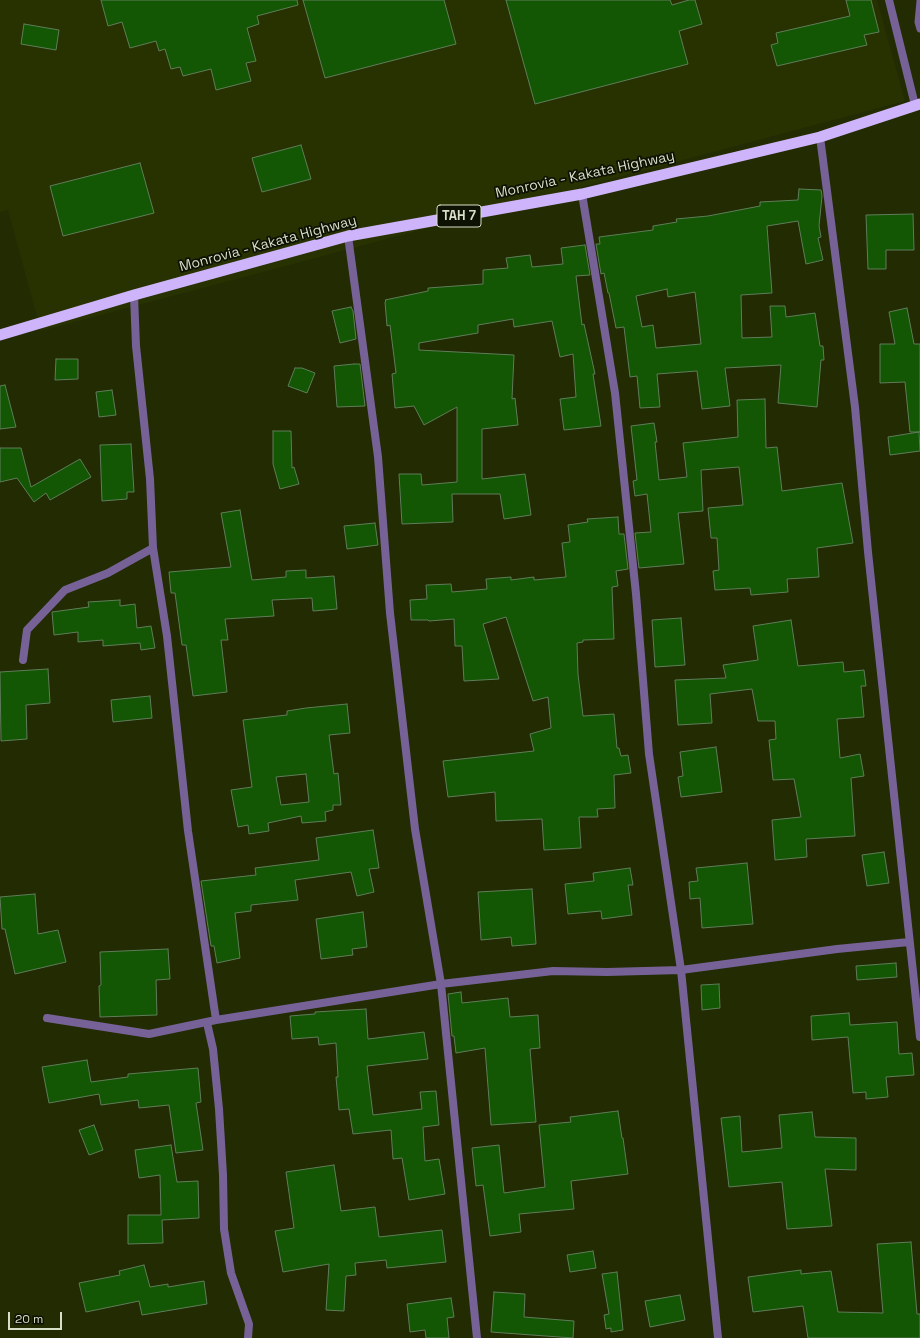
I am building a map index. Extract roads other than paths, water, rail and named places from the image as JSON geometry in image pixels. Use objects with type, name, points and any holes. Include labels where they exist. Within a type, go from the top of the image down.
[{"type":"highway","name":"Monrovia - Kakata Highway","points":[[0,335],[134,295],[348,236],[582,194],[820,137],[918,104]]},
{"type":"street","points":[[889,0],[918,104]]},
{"type":"street","points":[[820,137],[855,407],[920,1037]]},
{"type":"street","points":[[582,194],[615,393],[636,594],[649,754],[681,970],[718,1338]]},
{"type":"street","points":[[348,236],[378,457],[390,613],[415,829],[441,984],[477,1338]]},
{"type":"street","points":[[134,295],[136,346],[150,479],[153,548],[167,636],[188,831],[216,1020]]},
{"type":"street","points":[[23,660],[27,630],[65,590],[108,573],[153,548]]},
{"type":"street","points":[[47,1018],[149,1034],[208,1023],[216,1020],[441,984],[553,971],[607,972],[681,970],[837,949],[909,942]]},
{"type":"street","points":[[208,1023],[213,1049],[219,1109],[223,1176],[224,1229],[231,1273],[249,1324],[248,1338]]},
{"type":"lane","points":[[920,1],[918,22],[920,29]]}]
